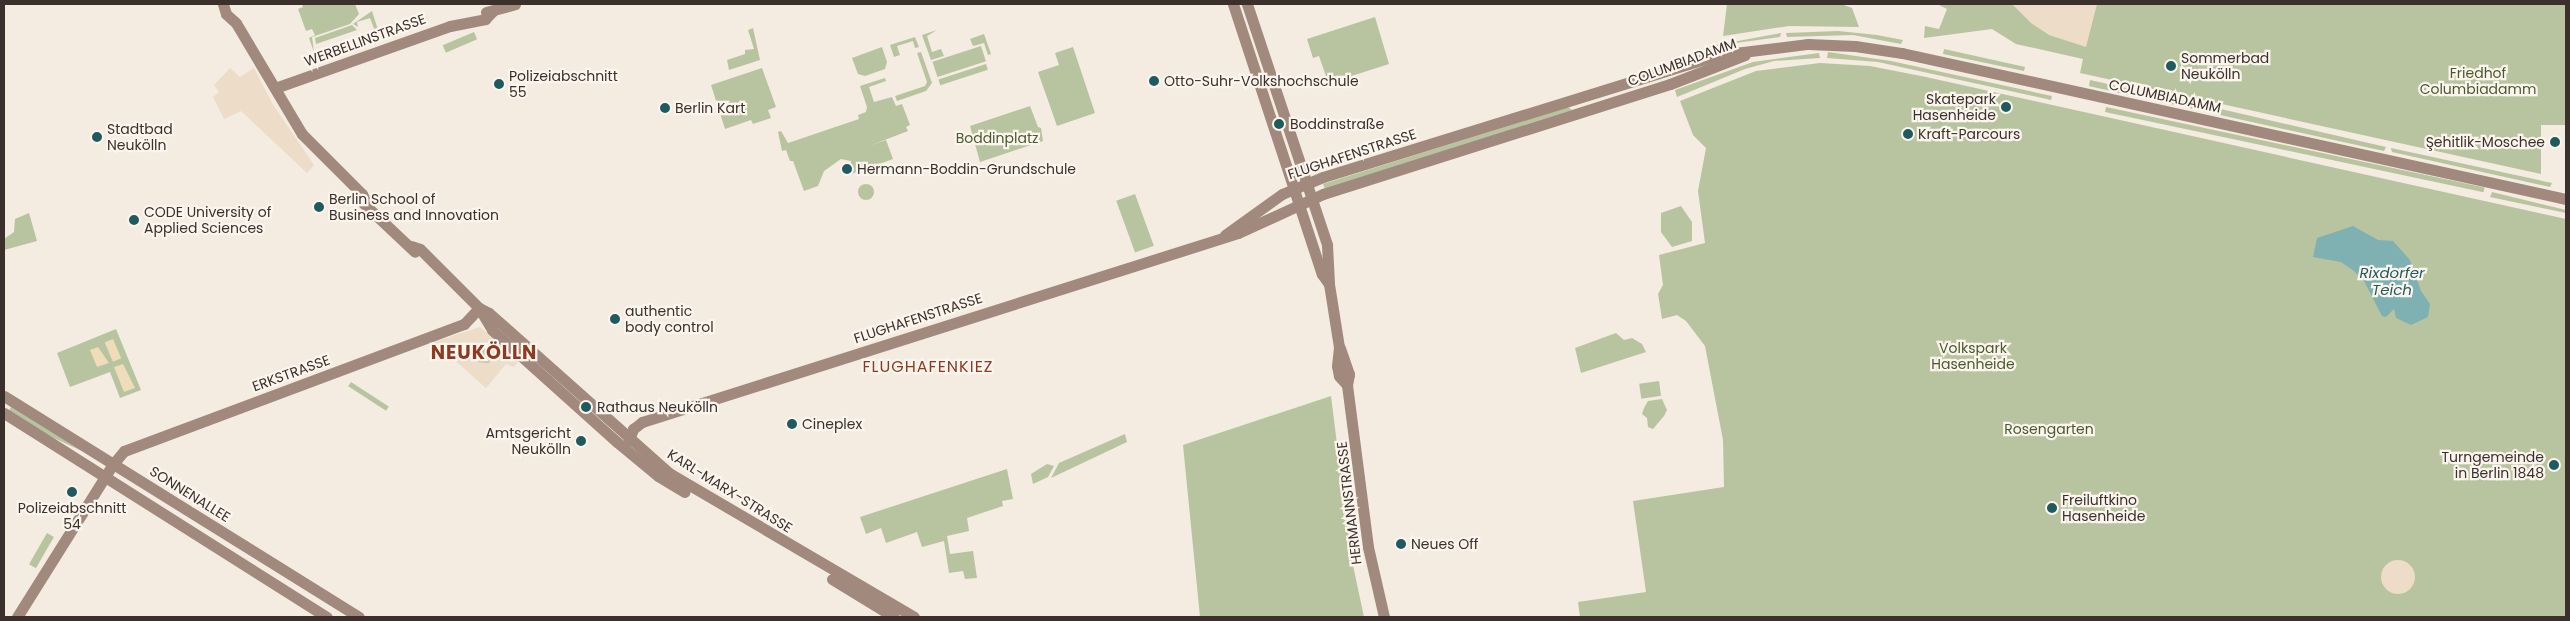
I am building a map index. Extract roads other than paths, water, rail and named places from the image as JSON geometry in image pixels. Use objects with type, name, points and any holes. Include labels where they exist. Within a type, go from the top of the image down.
[{"type":"main road","name":"KARL-MARX-STRASSE","points":[[224,4],[234,13],[236,23],[315,159],[411,246],[420,257],[432,264],[629,440],[682,482],[830,574],[894,617]]},
{"type":"main road","name":"WERBELLINSTRASSE","points":[[275,88],[466,22],[486,19],[492,12],[515,4]]},
{"type":"main road","name":"HERMANNSTRASSE","points":[[1233,4],[1322,274],[1329,284]]},
{"type":"main road","name":"HERMANNSTRASSE","points":[[1247,4],[1327,245],[1329,284],[1339,347],[1347,364],[1347,385],[1371,562],[1384,617]]},
{"type":"main road","name":"COLUMBIADAMM","points":[[1614,86],[1718,55],[1823,44],[1887,50],[2566,199]]},
{"type":"main road","name":"COLUMBIADAMM","points":[[1618,102],[1756,51]]},
{"type":"main road","name":"FLUGHAFENSTRASSE","points":[[1225,235],[1259,208],[1307,182],[1614,86]]},
{"type":"main road","points":[[1573,99],[1578,114]]},
{"type":"main road","name":"FLUGHAFENSTRASSE","points":[[629,440],[634,429],[642,422],[1225,235],[1238,233],[1312,199],[1618,102]]},
{"type":"main road","name":"KARL-MARX-STRASSE","points":[[479,308],[492,330],[637,460],[667,481],[830,574],[914,617]]},
{"type":"main road","name":"ERKSTRASSE","points":[[17,617],[104,477],[124,451],[464,324],[479,308]]},
{"type":"main road","name":"SONNENALLEE","points":[[4,396],[359,617]]},
{"type":"main road","points":[[4,413],[327,617]]},
{"type":"main road","points":[[613,438],[629,440],[637,460]]},
{"type":"water","name":"Rixdorfer Teich","points":[[2353,226],[2378,240],[2393,241],[2410,260],[2421,291],[2430,304],[2428,317],[2411,325],[2396,318],[2394,309],[2386,317],[2382,316],[2364,281],[2354,271],[2341,262],[2313,257],[2317,238]]},
{"type":"place","name":"Sommerbad Neukölln","points":[[2171,66]]},
{"type":"place","name":"Otto-Suhr-Volkshochschule","points":[[1154,81]]},
{"type":"place","name":"Polizeiabschnitt 55","points":[[499,84]]},
{"type":"place","name":"Skatepark Hasenheide","points":[[2006,107]]},
{"type":"place","name":"Berlin Kart","points":[[665,108]]},
{"type":"place","name":"Boddinstraße","points":[[1279,124]]},
{"type":"place","name":"Kraft-Parcours","points":[[1908,134]]},
{"type":"place","name":"Stadtbad Neukölln","points":[[97,137]]},
{"type":"place","name":"Şehitlik-Moschee","points":[[2555,142]]},
{"type":"place","name":"Hermann-Boddin-Grundschule","points":[[847,169]]},
{"type":"place","name":"Berlin School of Business and Innovation","points":[[319,207]]},
{"type":"place","name":"CODE University of Applied Sciences","points":[[134,220]]},
{"type":"place","name":"authentic body control","points":[[615,319]]},
{"type":"place","name":"Rathaus Neukölln","points":[[586,407]]},
{"type":"place","name":"Cineplex","points":[[792,424]]},
{"type":"place","name":"Amtsgericht Neukölln","points":[[581,441]]},
{"type":"place","name":"Turngemeinde in Berlin 1848","points":[[2554,465]]},
{"type":"place","name":"Polizeiabschnitt 54","points":[[72,492]]},
{"type":"place","name":"Freiluftkino Hasenheide","points":[[2052,508]]},
{"type":"place","name":"Neues Off","points":[[1401,544]]},
{"type":"district","name":"NEUKÖLLN","points":[[484,353]]},
{"type":"district","name":"FLUGHAFENKIEZ","points":[[928,367]]},
{"type":"park label","name":"Friedhof Columbiadamm","points":[[2478,82]]},
{"type":"park label","name":"Boddinplatz","points":[[997,138]]},
{"type":"park label","name":"Volkspark Hasenheide","points":[[1973,356]]},
{"type":"park label","name":"Rosengarten","points":[[2049,429]]}]
